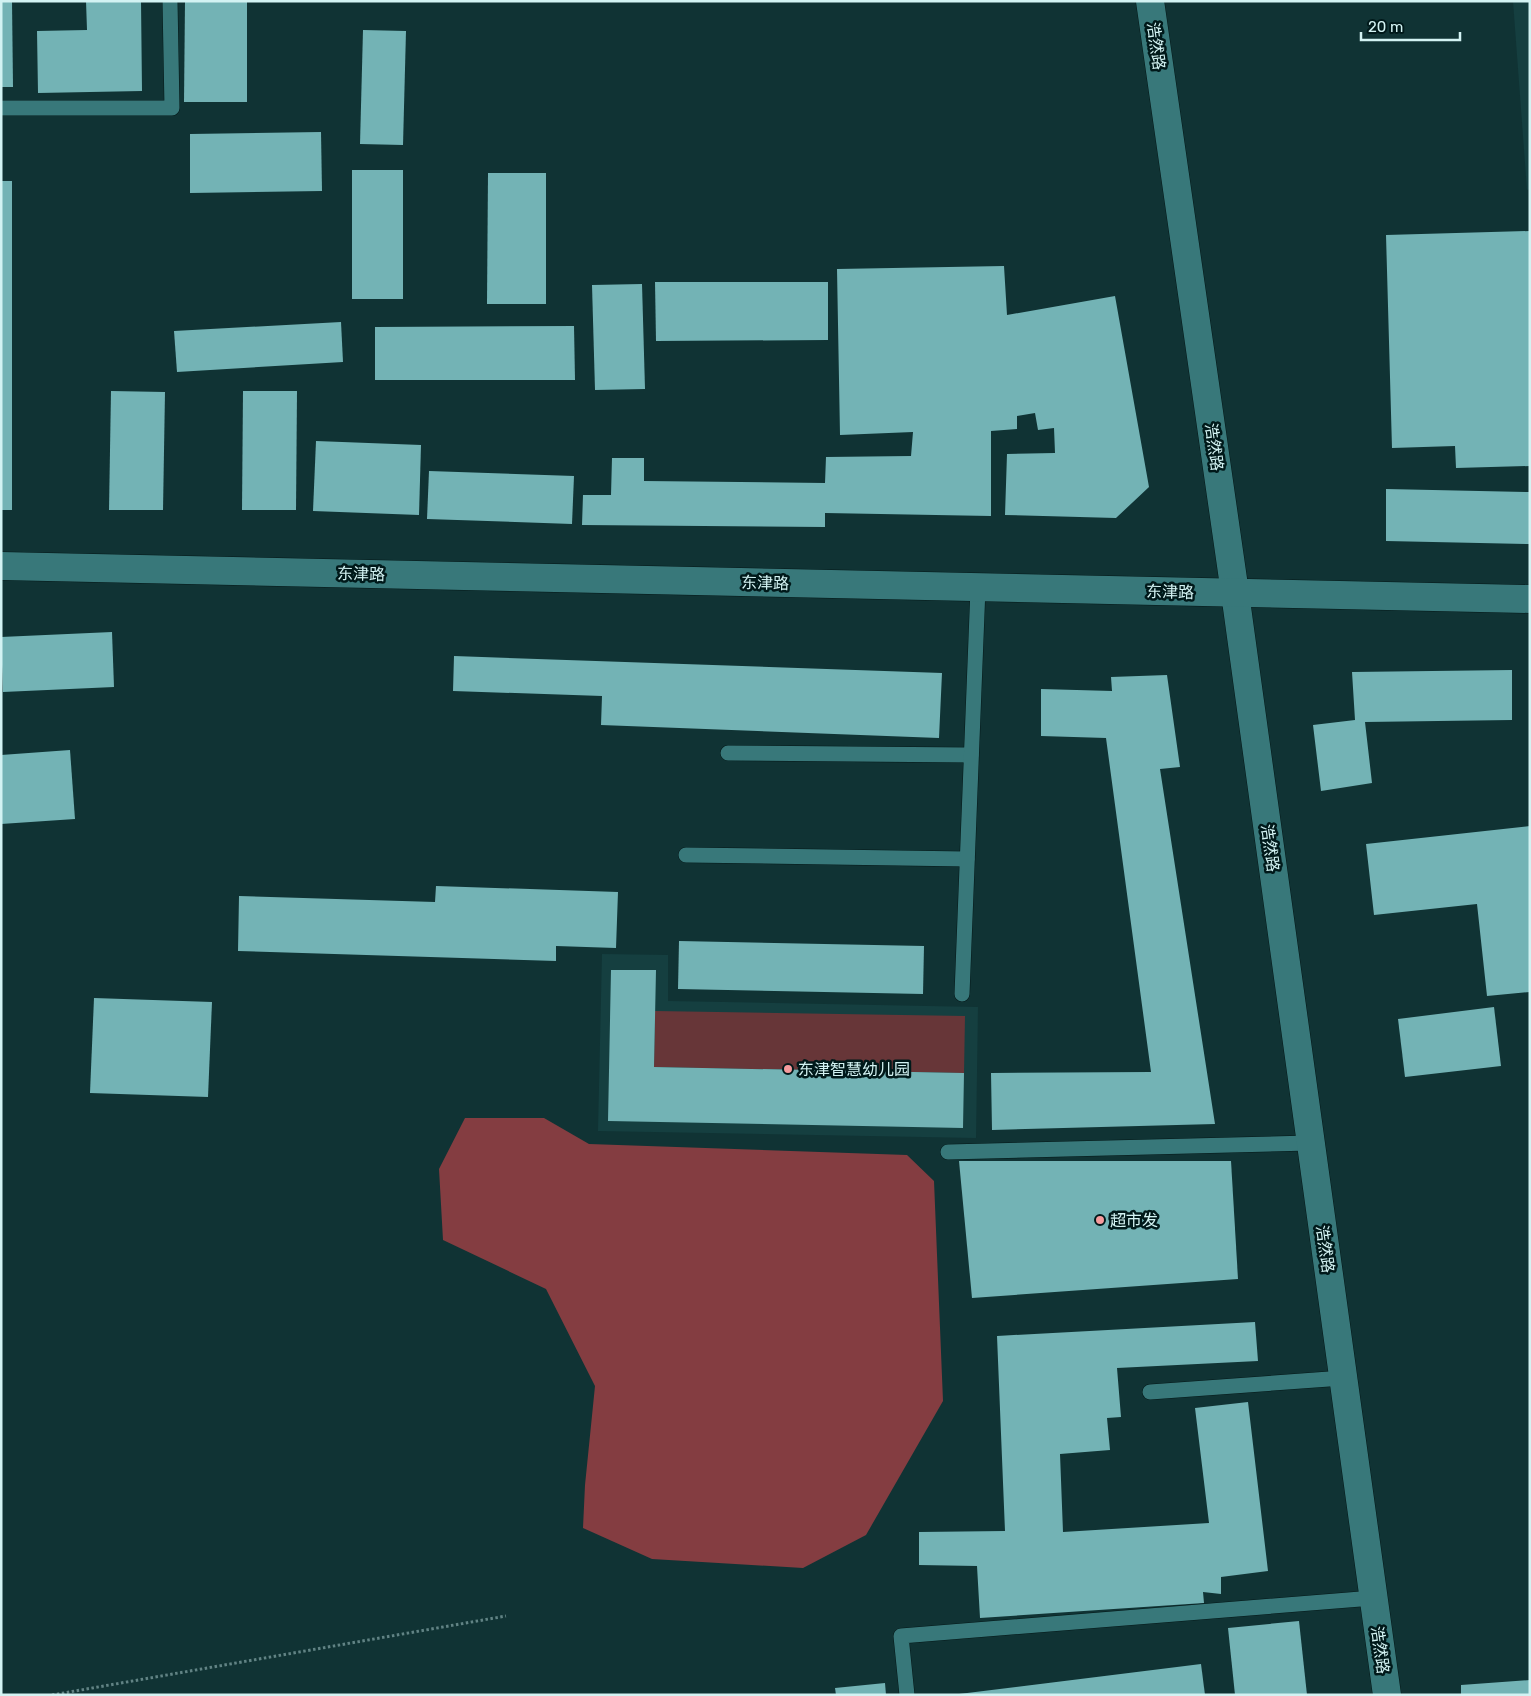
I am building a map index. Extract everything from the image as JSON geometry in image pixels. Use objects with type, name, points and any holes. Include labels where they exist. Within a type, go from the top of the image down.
[{"type":"street","name":"浩然路","points":[[1150,1],[1235,594],[1386,1695]]},
{"type":"street","name":"东津路","points":[[1,566],[1530,599]]},
{"type":"lane","points":[[1,108],[172,108],[170,1]]},
{"type":"lane","points":[[962,994],[978,588]]},
{"type":"lane","points":[[728,753],[971,755]]},
{"type":"lane","points":[[686,855],[968,859]]},
{"type":"lane","points":[[948,1152],[1310,1143]]},
{"type":"lane","points":[[1150,1392],[1343,1378]]},
{"type":"lane","points":[[907,1695],[901,1636],[1373,1598]]},
{"type":"path","points":[[52,1695],[506,1616]]},
{"type":"shaded area","points":[[1513,1],[1530,1],[1530,189],[1527,190]]},
{"type":"shaded area","name":"东津智慧幼儿园","points":[[602,954],[668,955],[668,1001],[978,1007],[976,1138],[598,1131]]},
{"type":"shaded area","points":[[655,1011],[965,1016],[964,1073],[654,1067]]},
{"type":"shaded area","points":[[465,1118],[544,1118],[589,1144],[907,1155],[934,1181],[943,1401],[866,1535],[803,1568],[652,1559],[583,1528],[585,1485],[595,1386],[546,1289],[443,1240],[439,1169]]},
{"type":"building","points":[[1,1],[12,1],[13,87],[1,87]]},
{"type":"building","points":[[86,1],[141,1],[142,91],[38,93],[37,31],[87,30]]},
{"type":"building","points":[[185,1],[247,1],[247,102],[184,102]]},
{"type":"building","points":[[363,30],[406,31],[403,145],[360,144]]},
{"type":"building","points":[[321,132],[322,191],[190,193],[190,134]]},
{"type":"building","points":[[352,170],[403,170],[403,299],[352,299]]},
{"type":"building","points":[[488,173],[546,173],[546,304],[487,304]]},
{"type":"building","points":[[1,181],[12,181],[12,510],[1,510]]},
{"type":"building","points":[[1530,231],[1530,466],[1456,468],[1455,446],[1392,448],[1386,235]]},
{"type":"building","points":[[1004,266],[1007,315],[1115,296],[1149,487],[1116,518],[1005,515],[1007,454],[1055,453],[1054,428],[1038,430],[1035,413],[1017,416],[1017,429],[991,431],[991,516],[825,513],[825,527],[582,525],[583,495],[611,495],[612,458],[644,458],[644,481],[825,483],[826,457],[911,456],[913,432],[840,435],[837,269]]},
{"type":"building","points":[[655,282],[828,282],[828,340],[656,341]]},
{"type":"building","points":[[642,284],[645,389],[595,390],[592,285]]},
{"type":"building","points":[[341,322],[343,362],[177,372],[174,331]]},
{"type":"building","points":[[574,326],[575,380],[375,380],[375,327]]},
{"type":"building","points":[[111,391],[165,392],[163,510],[109,510]]},
{"type":"building","points":[[243,391],[297,391],[296,510],[242,510]]},
{"type":"building","points":[[316,441],[421,445],[419,515],[313,511]]},
{"type":"building","points":[[429,471],[574,476],[572,524],[427,519]]},
{"type":"building","points":[[1386,489],[1530,492],[1530,544],[1386,541]]},
{"type":"building","points":[[112,632],[114,687],[3,692],[1,637]]},
{"type":"building","points":[[454,656],[942,673],[939,738],[601,725],[602,696],[453,691]]},
{"type":"building","points":[[1512,670],[1512,720],[1365,722],[1372,783],[1321,791],[1313,725],[1355,720],[1352,672]]},
{"type":"building","points":[[1167,675],[1180,767],[1160,769],[1215,1124],[992,1130],[991,1073],[1151,1072],[1106,738],[1041,736],[1041,689],[1112,691],[1111,677]]},
{"type":"building","points":[[70,750],[75,819],[1,824],[1,755]]},
{"type":"building","points":[[1530,826],[1530,992],[1487,996],[1477,904],[1374,915],[1366,844]]},
{"type":"building","points":[[436,886],[618,892],[616,948],[556,946],[556,961],[238,951],[239,896],[435,902]]},
{"type":"building","points":[[679,941],[924,946],[923,994],[678,989]]},
{"type":"building","points":[[611,970],[656,970],[654,1067],[964,1073],[963,1128],[608,1121]]},
{"type":"building","points":[[94,998],[212,1002],[208,1097],[90,1093]]},
{"type":"building","points":[[1494,1007],[1501,1066],[1405,1077],[1398,1019]]},
{"type":"building","name":"超市发","points":[[959,1161],[1231,1161],[1238,1279],[972,1298]]},
{"type":"building","points":[[1255,1322],[1258,1361],[1117,1368],[1121,1417],[1107,1418],[1110,1450],[1060,1454],[1063,1532],[1209,1523],[1195,1408],[1248,1402],[1268,1571],[1221,1577],[1221,1594],[1203,1592],[1204,1603],[980,1618],[977,1566],[919,1565],[919,1532],[1005,1531],[997,1336]]},
{"type":"building","points":[[1299,1621],[1307,1695],[1235,1695],[1228,1628]]},
{"type":"building","points":[[1201,1664],[1205,1695],[959,1695],[959,1694]]},
{"type":"building","points":[[1530,1680],[1530,1695],[1461,1695],[1461,1685]]},
{"type":"building","points":[[885,1683],[886,1695],[836,1695],[835,1688]]},
{"type":"place","name":"东津智慧幼儿园","points":[[788,1069]]},
{"type":"place","name":"超市发","points":[[1100,1220]]}]
